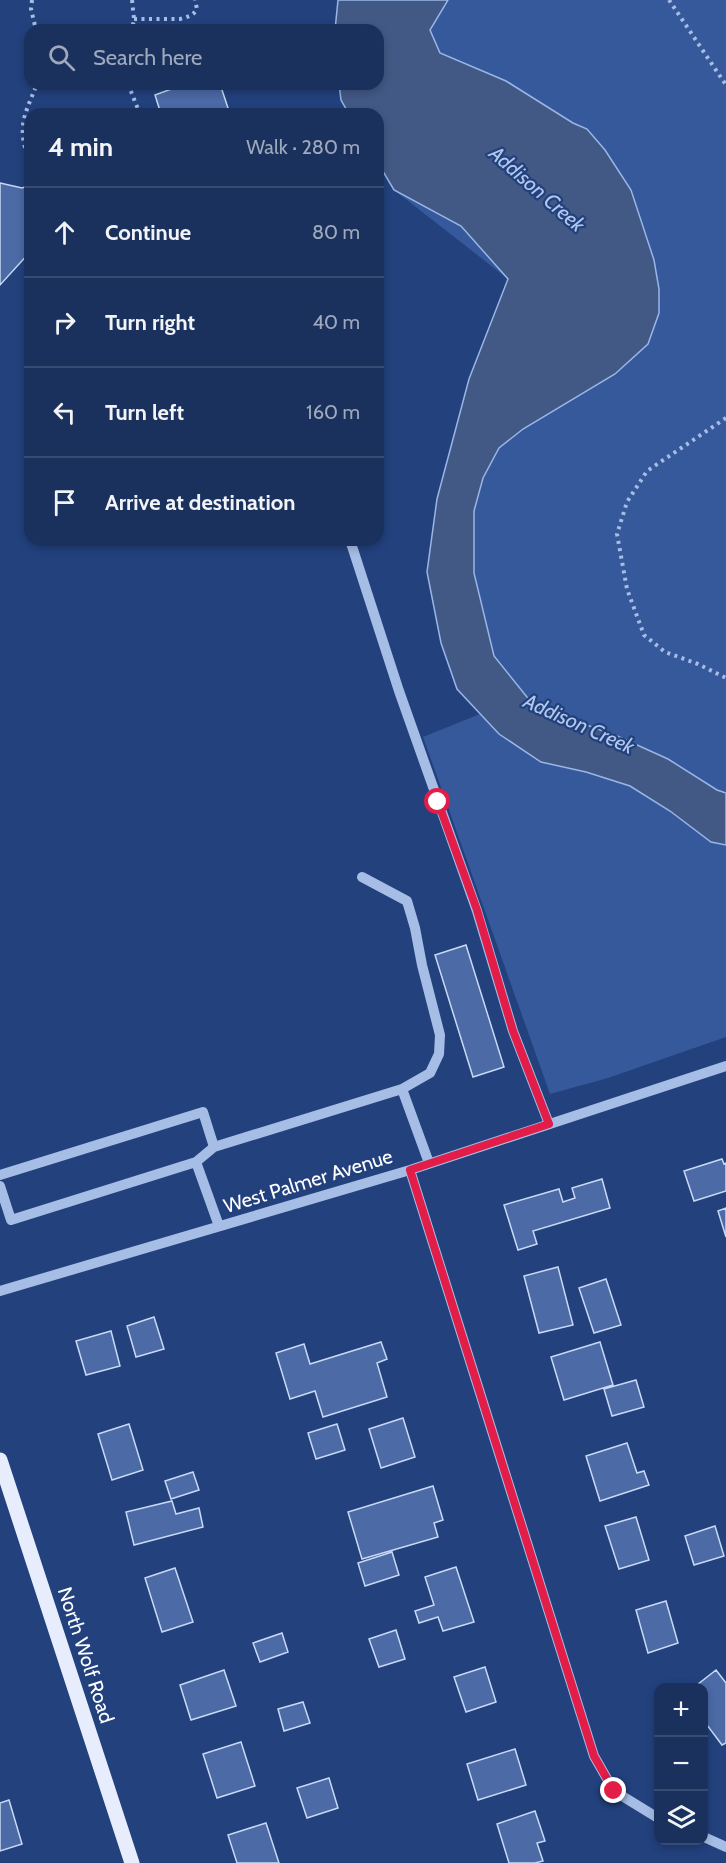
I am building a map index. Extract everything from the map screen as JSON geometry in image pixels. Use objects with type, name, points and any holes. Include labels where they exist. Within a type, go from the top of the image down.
[{"type":"main road","name":"North Wolf Road","points":[[0,1460],[132,1863]]},
{"type":"street","points":[[352,546],[399,691],[477,910],[513,1031],[549,1124]]},
{"type":"street","points":[[0,1186],[11,1220],[196,1162],[214,1147],[402,1089],[430,1073],[439,1054],[440,1035],[407,901],[362,877]]},
{"type":"street","name":"West Palmer Avenue","points":[[0,1292],[410,1170],[726,1066]]},
{"type":"street","points":[[402,1089],[429,1163]]},
{"type":"street","points":[[0,1175],[203,1112],[214,1147]]},
{"type":"street","points":[[196,1162],[219,1227]]},
{"type":"street","points":[[410,1170],[594,1756],[614,1791],[654,1816]]},
{"type":"street","points":[[708,1839],[726,1847]]},
{"type":"path","points":[[32,0],[31,9],[35,24]]},
{"type":"path","points":[[132,0],[133,24]]},
{"type":"path","points":[[134,19],[187,17],[194,14],[197,9],[195,0]]},
{"type":"path","points":[[669,0],[726,85]]},
{"type":"path","points":[[28,108],[35,90]]},
{"type":"path","points":[[130,90],[138,108]]},
{"type":"path","points":[[24,120],[22,125],[24,144]]},
{"type":"path","points":[[726,418],[647,471],[627,502],[617,534],[627,589],[644,635],[665,651],[726,678]]},
{"type":"shaded area","points":[[340,0],[726,0],[726,1037],[608,1078],[550,1094],[423,737],[480,714],[441,643],[433,525],[482,345],[508,279],[394,190],[384,169],[384,108],[378,108],[378,90],[384,90],[384,24],[339,24]]},
{"type":"water","name":"Addison Creek","points":[[338,0],[448,0],[430,30],[440,53],[506,81],[573,123],[587,129],[605,150],[631,190],[654,260],[659,289],[659,313],[648,344],[615,374],[523,429],[499,448],[483,478],[474,511],[474,573],[494,656],[535,707],[615,735],[668,759],[717,790],[726,793],[726,845],[711,842],[670,811],[630,786],[586,772],[541,762],[499,734],[457,689],[441,643],[427,572],[437,499],[469,379],[508,279],[461,226],[394,190],[384,173],[384,108],[346,108],[341,100],[340,90],[384,90],[384,24],[336,24]]},
{"type":"building","points":[[169,90],[222,90],[228,108],[159,108],[155,95]]},
{"type":"building","points":[[0,183],[24,187],[24,259],[0,285]]},
{"type":"building","points":[[466,945],[504,1067],[473,1077],[435,955]]},
{"type":"building","points":[[722,1159],[724,1164],[726,1163],[726,1191],[694,1201],[684,1171]]},
{"type":"building","points":[[602,1179],[610,1208],[533,1231],[537,1244],[518,1250],[504,1205],[559,1189],[563,1202],[575,1198],[572,1188]]},
{"type":"building","points":[[726,1208],[726,1237],[718,1211]]},
{"type":"building","points":[[558,1267],[573,1325],[539,1333],[524,1276]]},
{"type":"building","points":[[606,1279],[621,1325],[594,1333],[579,1288]]},
{"type":"building","points":[[154,1317],[164,1349],[136,1357],[127,1326]]},
{"type":"building","points":[[111,1331],[120,1366],[86,1375],[76,1341]]},
{"type":"building","points":[[381,1342],[387,1359],[377,1363],[387,1397],[323,1417],[315,1391],[290,1399],[276,1353],[304,1344],[310,1364]]},
{"type":"building","points":[[600,1342],[613,1385],[564,1400],[551,1357]]},
{"type":"building","points":[[636,1380],[644,1407],[612,1416],[604,1389]]},
{"type":"building","points":[[403,1418],[415,1457],[381,1468],[369,1429]]},
{"type":"building","points":[[129,1424],[143,1470],[112,1480],[98,1434]]},
{"type":"building","points":[[337,1424],[345,1450],[316,1459],[308,1433]]},
{"type":"building","points":[[627,1443],[637,1473],[644,1471],[649,1485],[600,1501],[586,1456]]},
{"type":"building","points":[[193,1472],[199,1490],[171,1499],[165,1481]]},
{"type":"building","points":[[433,1486],[443,1520],[434,1523],[438,1537],[362,1559],[348,1512]]},
{"type":"building","points":[[172,1501],[176,1514],[199,1508],[203,1527],[134,1545],[126,1512]]},
{"type":"building","points":[[636,1517],[649,1560],[619,1569],[605,1526]]},
{"type":"building","points":[[715,1526],[724,1556],[694,1565],[685,1536]]},
{"type":"building","points":[[392,1552],[399,1575],[365,1586],[358,1563]]},
{"type":"building","points":[[456,1567],[474,1622],[443,1631],[438,1617],[419,1623],[415,1611],[434,1605],[425,1577]]},
{"type":"building","points":[[175,1568],[193,1622],[162,1632],[145,1578]]},
{"type":"building","points":[[666,1601],[678,1643],[648,1653],[636,1610]]},
{"type":"building","points":[[396,1630],[405,1659],[379,1667],[369,1639]]},
{"type":"building","points":[[282,1633],[288,1652],[260,1662],[253,1643]]},
{"type":"building","points":[[485,1667],[496,1702],[466,1712],[454,1677]]},
{"type":"building","points":[[224,1670],[236,1706],[191,1720],[180,1685]]},
{"type":"building","points":[[716,1670],[726,1683],[726,1743],[722,1745],[708,1726],[708,1683],[699,1683]]},
{"type":"building","points":[[303,1702],[310,1723],[284,1731],[278,1709]]},
{"type":"building","points":[[241,1742],[255,1786],[217,1798],[203,1754]]},
{"type":"building","points":[[515,1749],[526,1785],[478,1800],[467,1764]]},
{"type":"building","points":[[329,1778],[338,1808],[307,1818],[297,1788]]},
{"type":"building","points":[[9,1800],[22,1844],[0,1851],[0,1803]]},
{"type":"building","points":[[535,1811],[545,1841],[537,1843],[543,1861],[509,1863],[497,1824]]},
{"type":"building","points":[[266,1823],[279,1863],[237,1863],[228,1835]]},
{"type":"route","points":[[438,802],[477,910],[513,1031],[549,1124],[410,1170],[594,1756],[614,1791]]}]
